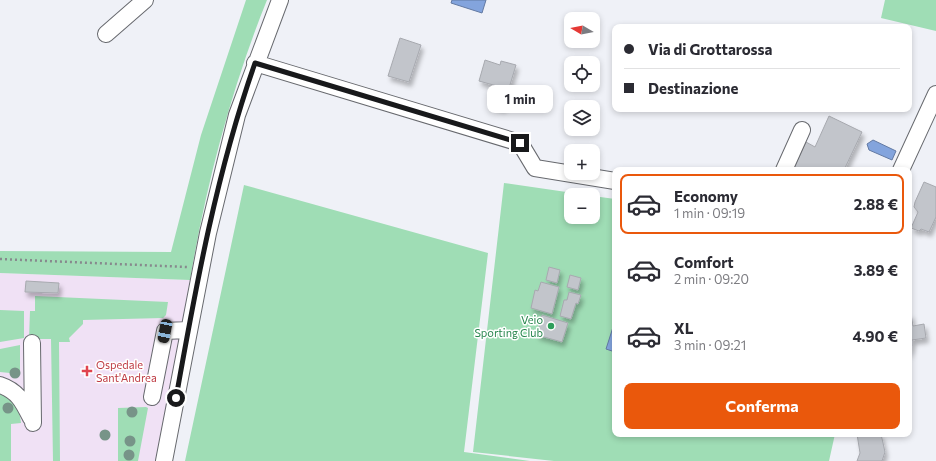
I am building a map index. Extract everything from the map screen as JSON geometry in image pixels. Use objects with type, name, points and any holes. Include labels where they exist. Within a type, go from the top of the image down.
[{"type":"street","points":[[106,34],[145,0]]},
{"type":"street","points":[[164,461],[201,268],[237,115],[255,63],[280,0]]},
{"type":"street","points":[[255,63],[520,143],[535,168],[612,181]]},
{"type":"street","points":[[902,167],[936,94]]},
{"type":"street","points":[[785,167],[802,130]]},
{"type":"street","points":[[152,397],[165,331],[188,330]]},
{"type":"street","points":[[0,385],[18,395],[23,401],[33,423],[32,343]]},
{"type":"path","points":[[0,259],[201,268]]},
{"type":"shaded area","name":"Ospedale Sant'Andrea","points":[[0,273],[190,280],[156,461],[0,461]]},
{"type":"green space","points":[[246,0],[267,0],[242,68],[221,138],[196,244],[190,280],[0,273],[0,251],[171,252],[201,135]]},
{"type":"green space","points":[[885,0],[936,0],[936,31],[912,25],[912,24],[881,18]]},
{"type":"green space","name":"Veio Sporting Club","points":[[504,183],[564,192],[564,224],[600,224],[600,197],[612,199],[612,437],[834,437],[829,461],[554,461],[473,452]]},
{"type":"green space","points":[[244,185],[488,253],[464,452],[530,461],[185,461]]},
{"type":"green space","points":[[35,296],[168,302],[166,315],[163,318],[83,320],[83,324],[69,338],[70,342],[59,342],[60,461],[53,461],[51,339],[29,339],[30,311],[35,311]]},
{"type":"green space","points":[[0,310],[24,311],[24,338],[0,342]]},
{"type":"green space","points":[[20,345],[20,374],[0,372],[0,349]]},
{"type":"green space","points":[[0,393],[13,401],[18,409],[21,423],[11,424],[11,461],[0,461]]},
{"type":"green space","points":[[118,408],[148,408],[138,461],[118,461]]},
{"type":"water","points":[[452,0],[486,0],[482,13],[451,3]]},
{"type":"water","points":[[873,140],[896,151],[892,160],[869,150],[867,144]]},
{"type":"water","points":[[612,330],[612,351],[606,349]]},
{"type":"building","points":[[400,38],[421,45],[409,82],[388,76]]},
{"type":"building","points":[[485,60],[500,65],[501,61],[516,65],[503,108],[491,105],[497,86],[479,81]]},
{"type":"building","points":[[829,116],[862,132],[845,167],[794,167],[806,142],[815,147]]},
{"type":"building","points":[[924,182],[936,187],[936,217],[929,232],[921,229],[919,231],[912,228],[918,212],[914,207]]},
{"type":"building","points":[[549,267],[560,270],[557,283],[546,280]]},
{"type":"building","points":[[570,275],[581,278],[578,290],[567,287]]},
{"type":"building","points":[[26,281],[59,283],[58,293],[25,292]]},
{"type":"building","points":[[541,282],[559,287],[552,314],[531,308],[535,290],[538,291]]},
{"type":"building","points":[[569,292],[581,295],[578,304],[576,303],[571,319],[560,316],[564,300],[567,300]]},
{"type":"building","points":[[542,315],[568,323],[562,342],[537,335]]},
{"type":"building","points":[[912,320],[913,326],[924,324],[926,338],[912,340]]},
{"type":"building","points":[[857,437],[882,437],[885,452],[882,461],[857,461],[860,453]]},
{"type":"place","name":"Veio Sporting Club","points":[[551,326]]},
{"type":"place","name":"Ospedale Sant'Andrea","points":[[87,371]]},
{"type":"route","points":[[176,398],[208,233],[237,115],[255,63],[520,143]]}]
